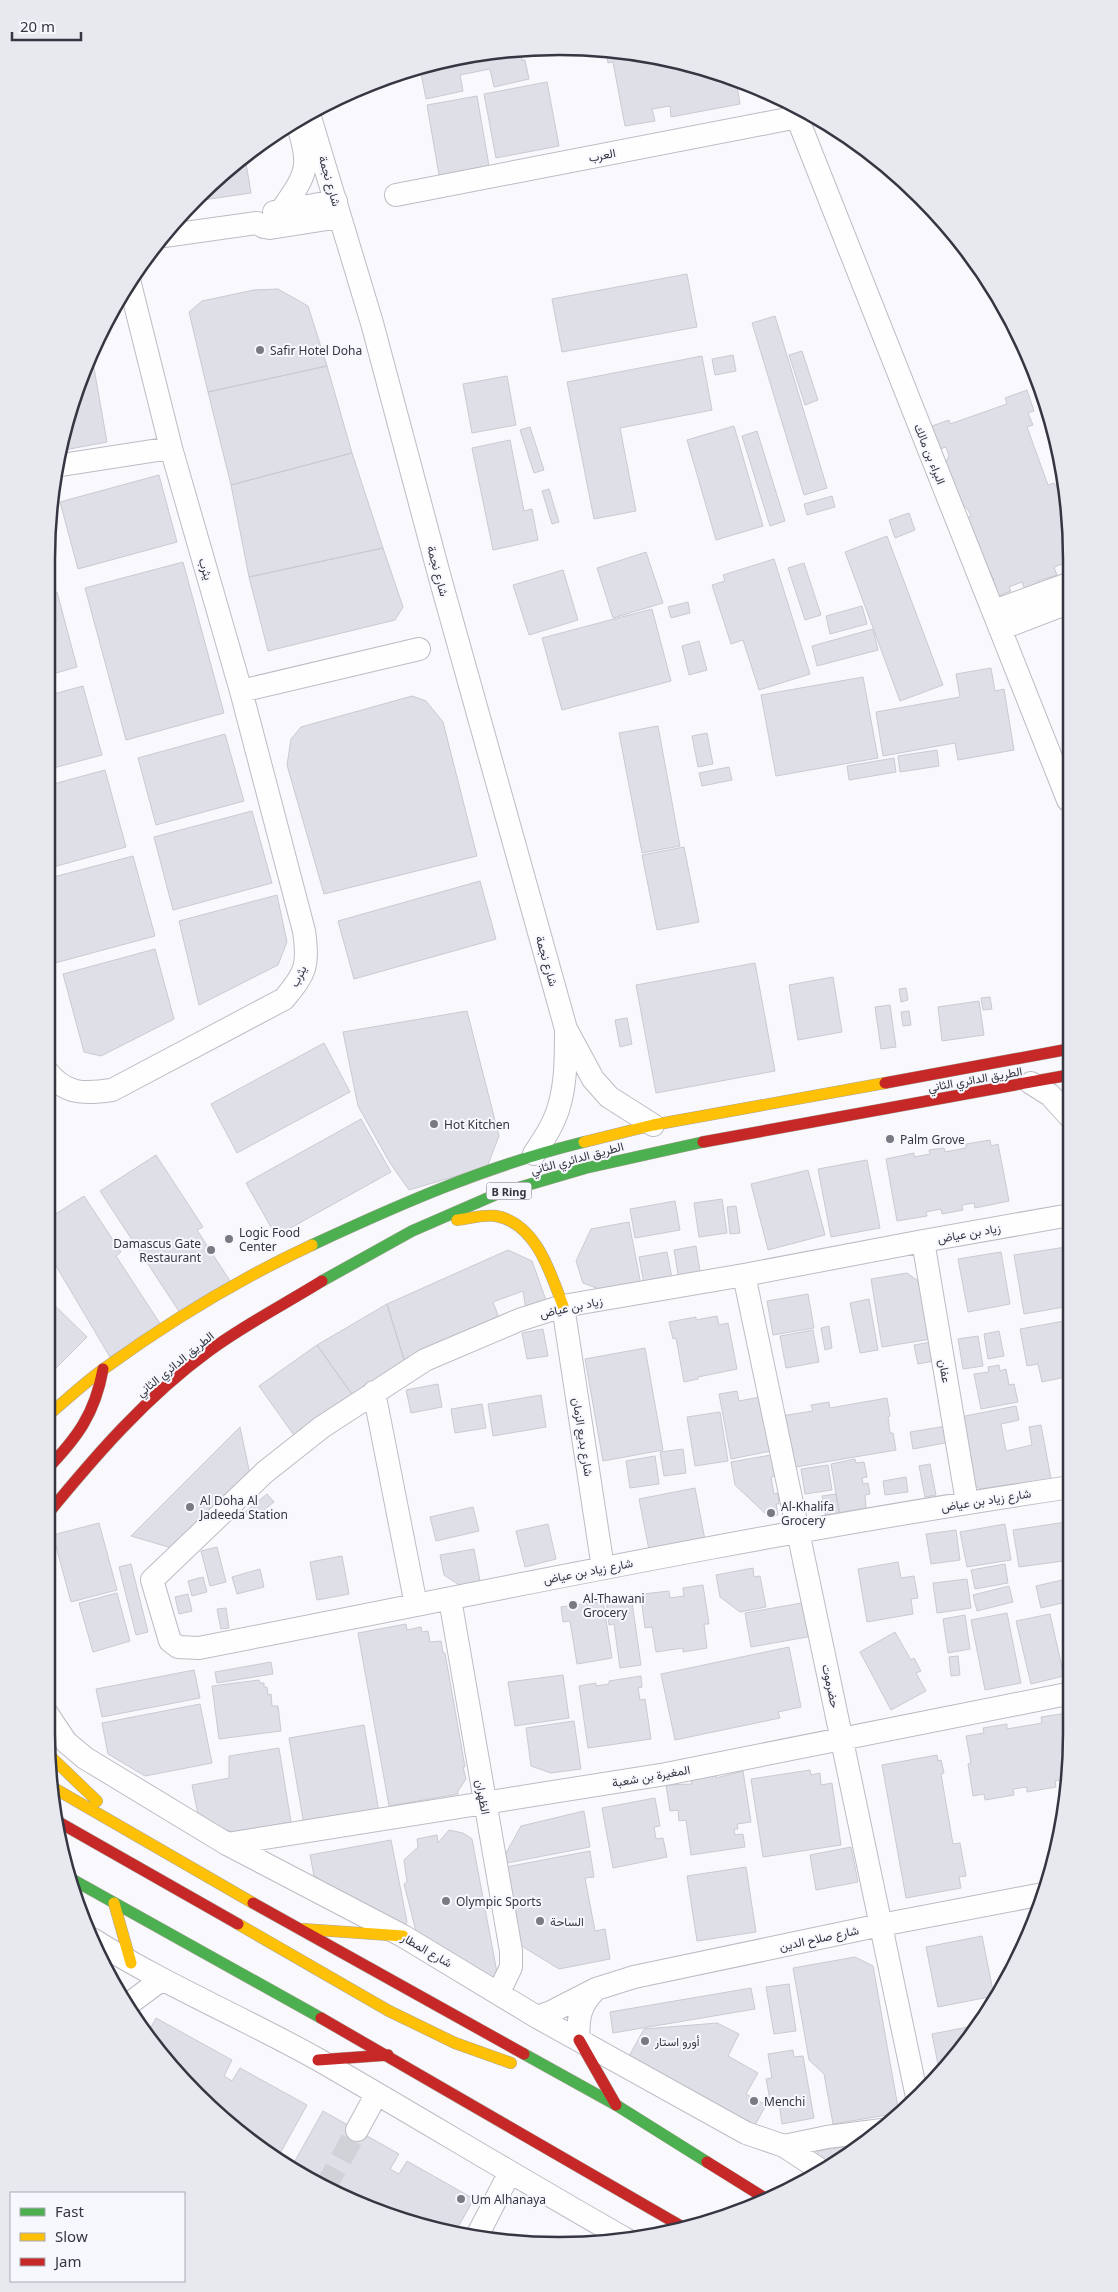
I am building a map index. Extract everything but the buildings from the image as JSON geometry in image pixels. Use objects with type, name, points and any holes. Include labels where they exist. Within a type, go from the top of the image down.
[{"type":"main road","name":"الطريق الدائري الثاني","points":[[55,1409],[103,1368],[162,1328],[259,1270],[399,1204],[534,1154],[653,1125],[1063,1050]]},
{"type":"main road","name":"الطريق الدائري الثاني","points":[[55,1505],[86,1467],[140,1410],[209,1351],[344,1267],[412,1231],[497,1194],[586,1168],[702,1142],[1063,1077]]},
{"type":"main road","points":[[412,1231],[456,1220],[496,1216],[514,1224],[530,1238],[546,1262],[563,1306]]},
{"type":"main road","points":[[55,1461],[74,1442],[86,1426],[101,1388],[103,1368]]},
{"type":"main road","points":[[56,1761],[128,1830]]},
{"type":"main road","points":[[58,1791],[296,1928],[567,2080],[616,2105],[760,2195]]},
{"type":"main road","points":[[64,1825],[424,2029],[478,2052],[567,2080]]},
{"type":"main road","points":[[78,1882],[388,2055],[674,2223]]},
{"type":"main road","points":[[114,1902],[130,1963]]},
{"type":"main road","points":[[296,1928],[403,1936]]},
{"type":"main road","points":[[579,2040],[616,2105]]},
{"type":"main road","points":[[318,2060],[388,2055]]},
{"type":"street","name":"العرب","points":[[396,195],[795,114]]},
{"type":"street","name":"البراء بن مالك","points":[[801,117],[1063,787]]},
{"type":"street","name":"شارع نجمة","points":[[281,211],[315,160],[310,121]]},
{"type":"street","name":"شارع نجمة","points":[[299,128],[338,209],[372,323],[435,560],[566,1029],[594,1079],[609,1097],[653,1125]]},
{"type":"street","points":[[257,223],[262,215],[281,211],[338,209]]},
{"type":"street","points":[[174,235],[257,223],[270,228],[338,209]]},
{"type":"street","name":"يثرب","points":[[55,1079],[60,1084],[86,1094],[112,1090],[284,999],[296,985],[306,968],[307,951],[304,931],[241,690],[171,448],[132,292]]},
{"type":"street","points":[[64,465],[171,448]]},
{"type":"street","points":[[997,620],[1063,587]]},
{"type":"street","points":[[997,620],[1063,604]]},
{"type":"street","points":[[241,690],[419,649]]},
{"type":"street","name":"شارع نجمة","points":[[534,1154],[554,1120],[561,1097],[566,1054],[566,1029]]},
{"type":"street","points":[[1031,1083],[1050,1095],[1063,1110]]},
{"type":"street","name":"زياد بن عياض","points":[[152,1580],[265,1472],[322,1427],[425,1360],[519,1320],[563,1306],[744,1276],[1063,1216]]},
{"type":"street","name":"عفان","points":[[923,1241],[967,1502]]},
{"type":"street","name":"حضرموت","points":[[744,1276],[915,2089]]},
{"type":"street","name":"شارع بديع الزمان","points":[[563,1306],[603,1568]]},
{"type":"street","points":[[374,1392],[416,1605]]},
{"type":"street","name":"شارع زياد بن عياض","points":[[152,1580],[170,1641],[178,1647],[199,1648],[603,1568],[967,1502],[1063,1488]]},
{"type":"street","name":"الظهران","points":[[450,1599],[511,1951],[512,1967],[499,1992]]},
{"type":"street","name":"المغيرة بن شعبة","points":[[227,1844],[666,1774],[1063,1695]]},
{"type":"street","name":"شارع المطار","points":[[55,1726],[66,1742],[85,1758],[227,1844],[403,1936],[499,1992],[537,2017],[746,2133],[784,2146],[815,2166]]},
{"type":"street","name":"شارع صلاح الدين","points":[[537,2017],[596,1989],[634,1978],[881,1925],[1036,1895]]},
{"type":"street","points":[[102,1945],[161,1980],[318,2060],[509,2174],[617,2234]]},
{"type":"street","points":[[126,1990],[130,1963]]},
{"type":"street","points":[[133,2001],[161,1980]]},
{"type":"street","points":[[579,2040],[577,2025],[580,2011],[587,1998],[596,1989]]},
{"type":"street","points":[[357,2130],[376,2095]]},
{"type":"street","points":[[784,2146],[827,2137],[867,2132]]},
{"type":"street","points":[[480,2231],[509,2174]]},
{"type":"tunnel","points":[[329,2181],[357,2130]]},
{"type":"traffic: fast","points":[[312,1245],[378,1215],[479,1174],[549,1151],[584,1142]]},
{"type":"traffic: fast","points":[[322,1281],[412,1231],[497,1194],[586,1168],[703,1142]]},
{"type":"traffic: fast","points":[[78,1883],[321,2018]]},
{"type":"traffic: fast","points":[[524,2054],[616,2105],[707,2162]]},
{"type":"traffic: slow","points":[[584,1142],[653,1125],[885,1083]]},
{"type":"traffic: slow","points":[[457,1220],[496,1216],[510,1221],[522,1229],[532,1239],[547,1265],[563,1306]]},
{"type":"traffic: slow","points":[[55,1409],[97,1374],[154,1334],[232,1286],[312,1245]]},
{"type":"traffic: slow","points":[[56,1762],[97,1801]]},
{"type":"traffic: slow","points":[[58,1791],[253,1903]]},
{"type":"traffic: slow","points":[[114,1903],[131,1963]]},
{"type":"traffic: slow","points":[[238,1924],[389,2011],[455,2043],[511,2063]]},
{"type":"traffic: slow","points":[[303,1929],[403,1936]]},
{"type":"traffic: jam","points":[[885,1083],[1063,1050]]},
{"type":"traffic: jam","points":[[703,1142],[1063,1076]]},
{"type":"traffic: jam","points":[[55,1505],[122,1428],[186,1369],[236,1332],[322,1281]]},
{"type":"traffic: jam","points":[[55,1460],[76,1436],[90,1412],[100,1385],[103,1369]]},
{"type":"traffic: jam","points":[[64,1825],[238,1924]]},
{"type":"traffic: jam","points":[[253,1903],[524,2054]]},
{"type":"traffic: jam","points":[[321,2018],[676,2223]]},
{"type":"traffic: jam","points":[[579,2040],[616,2105]]},
{"type":"traffic: jam","points":[[318,2060],[388,2055]]},
{"type":"traffic: jam","points":[[707,2162],[760,2195]]},
{"type":"place","name":"Safir Hotel Doha","points":[[260,350]]},
{"type":"place","name":"Hot Kitchen","points":[[434,1124]]},
{"type":"place","name":"Palm Grove","points":[[890,1139]]},
{"type":"place","name":"Logic Food Center","points":[[229,1239]]},
{"type":"place","name":"Damascus Gate Restaurant","points":[[211,1250]]},
{"type":"place","name":"Al Doha Al Jadeeda Station","points":[[190,1507]]},
{"type":"place","name":"Al-Khalifa Grocery","points":[[771,1513]]},
{"type":"place","name":"Al-Thawani Grocery","points":[[573,1605]]},
{"type":"place","name":"Olympic Sports","points":[[446,1901]]},
{"type":"place","name":"الساحة","points":[[540,1921]]},
{"type":"place","name":"أورو استار","points":[[645,2041]]},
{"type":"place","name":"Menchi","points":[[754,2101]]},
{"type":"place","name":"Um Alhanaya","points":[[461,2199]]}]
